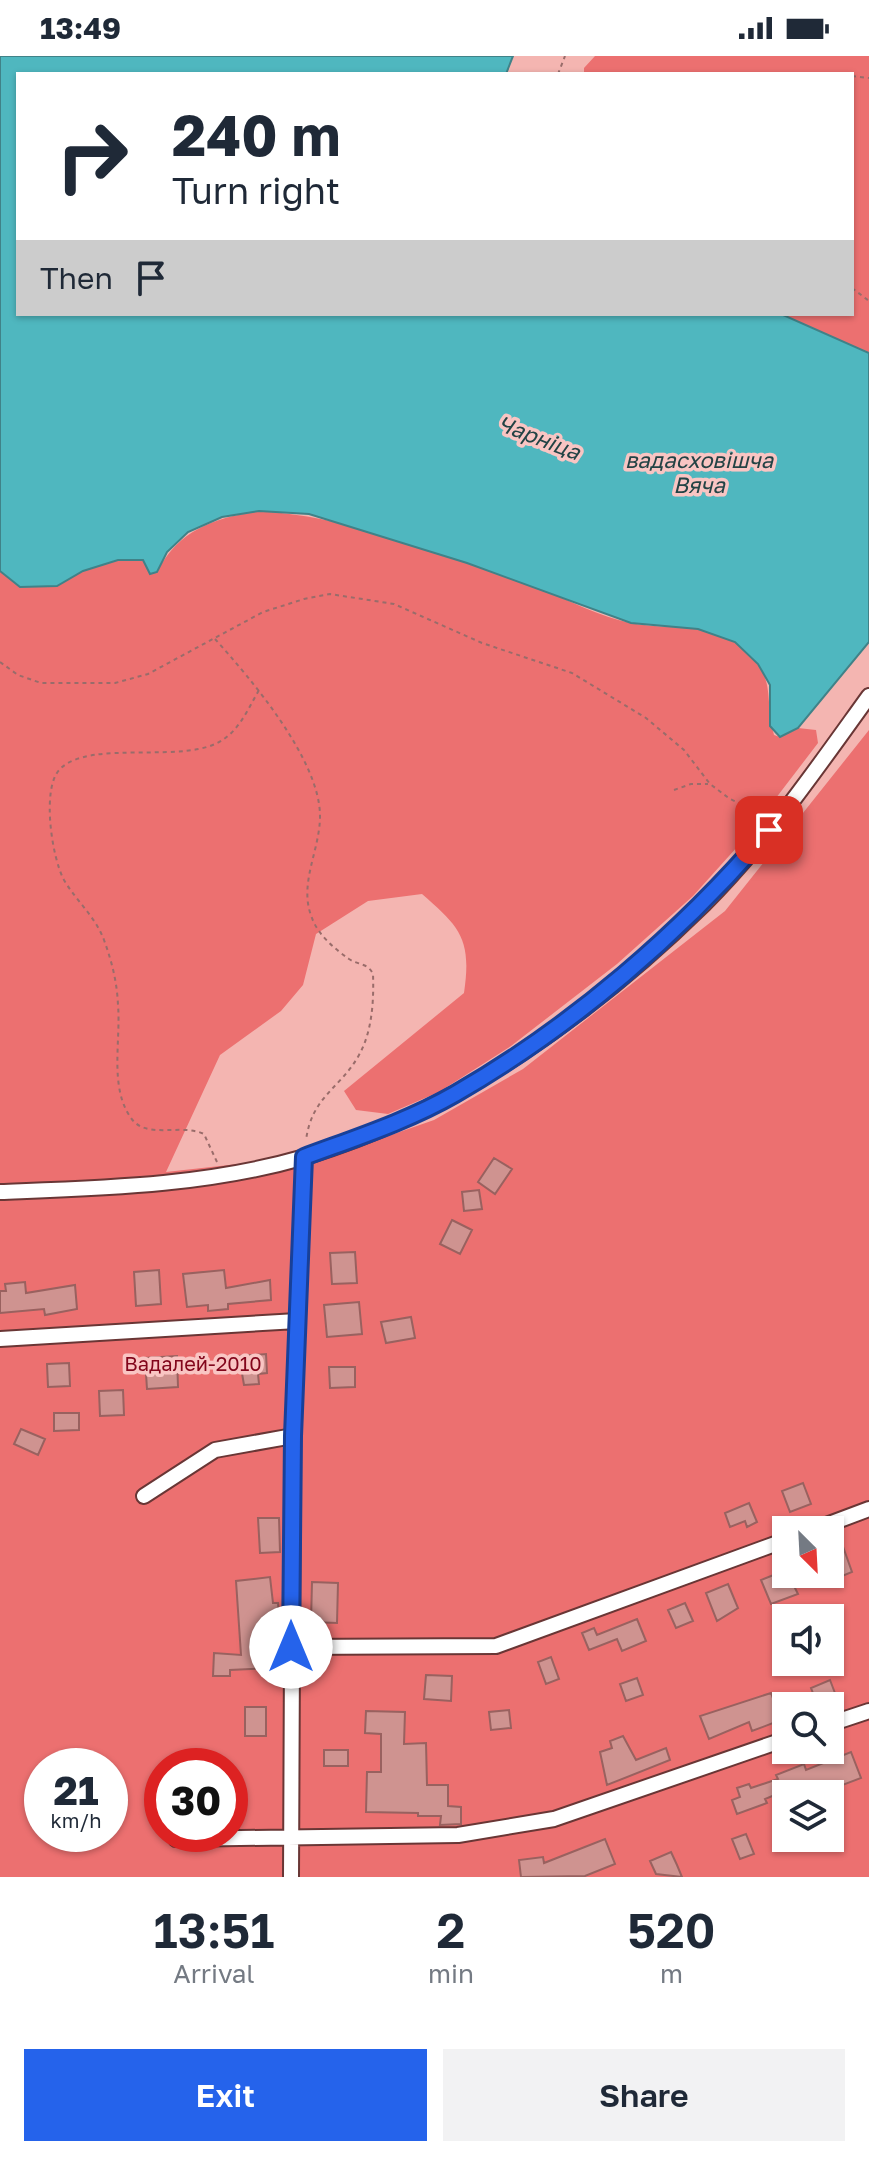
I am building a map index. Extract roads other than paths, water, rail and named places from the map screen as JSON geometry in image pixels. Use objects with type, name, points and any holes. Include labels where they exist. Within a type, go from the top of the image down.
[{"type":"street","points":[[0,1192],[158,1186],[304,1157],[399,1121],[454,1095],[515,1057],[596,997],[704,904],[784,813],[869,696]]},
{"type":"street","points":[[291,1877],[293,1436],[304,1157]]},
{"type":"street","points":[[0,1340],[297,1321]]},
{"type":"street","points":[[144,1496],[215,1450],[293,1436]]},
{"type":"street","points":[[844,1518],[869,1509]]},
{"type":"street","points":[[291,1647],[496,1646],[772,1545]]},
{"type":"street","points":[[844,1719],[869,1711]]},
{"type":"street","points":[[248,1837],[458,1835],[554,1819],[772,1744]]},
{"type":"water","name":"вадасховішча Вяча","points":[[0,56],[513,56],[507,72],[16,72],[16,316],[786,316],[869,353],[869,642],[798,728],[780,737],[770,726],[770,685],[758,664],[735,642],[698,629],[631,623],[467,563],[309,514],[259,511],[222,517],[188,532],[167,552],[157,572],[150,574],[143,560],[118,560],[83,571],[57,586],[20,587],[0,571]]},
{"type":"water label","name":"Чарніца","points":[[539,437]]},
{"type":"park label","name":"Вадалей-2010","points":[[193,1363]]}]
